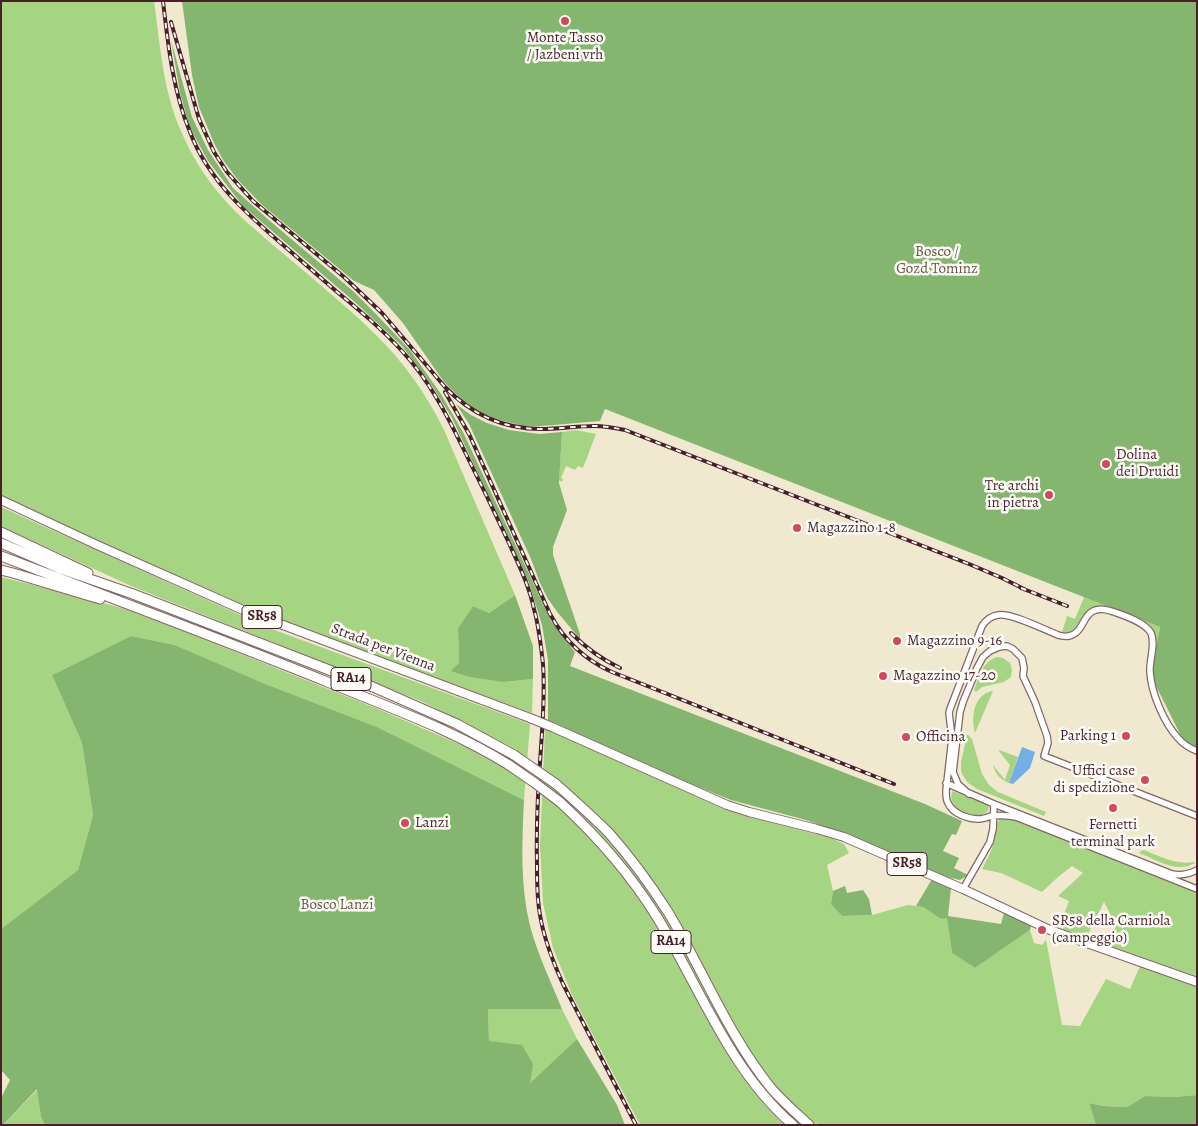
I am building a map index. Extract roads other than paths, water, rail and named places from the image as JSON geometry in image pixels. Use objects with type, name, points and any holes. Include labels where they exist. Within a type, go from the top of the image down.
[{"type":"highway","points":[[1,532],[133,594]]},
{"type":"highway","points":[[1,543],[133,594]]},
{"type":"highway","points":[[1,556],[141,609]]},
{"type":"highway","points":[[1,570],[126,607],[141,609]]},
{"type":"highway","name":"RA14","points":[[133,594],[389,694],[464,728],[514,755],[556,784],[608,832],[637,867],[680,933],[732,1031],[753,1063],[772,1089],[809,1125]]},
{"type":"highway","name":"RA14","points":[[141,609],[439,729],[509,765],[536,783],[588,828],[643,895],[745,1070],[764,1095],[793,1125]]},
{"type":"main road","name":"Strada per Vienna","points":[[1,500],[243,610],[530,718],[708,797],[739,809],[817,828],[844,837],[963,889]]},
{"type":"main road","name":"SR58","points":[[963,889],[1050,930],[1197,982]]},
{"type":"street","points":[[1197,751],[1179,740],[1159,707],[1150,672],[1151,633],[1142,624],[1112,612],[1100,610],[1090,613],[1076,633],[1071,636],[1065,636],[1011,616],[1000,614],[989,618],[982,626],[950,709],[952,738],[946,783],[948,803],[958,813],[966,817],[980,819],[1009,815],[1016,817],[1197,889]]},
{"type":"street","points":[[969,794],[958,784],[953,772],[960,712],[983,657],[990,650],[1007,646],[1019,654],[1023,662],[1023,676],[1036,702],[1047,736],[1048,743],[1044,756],[1197,816]]},
{"type":"street","points":[[946,783],[969,794],[1172,874],[1181,875],[1197,870]]},
{"type":"street","points":[[963,889],[990,842],[993,828],[994,804]]},
{"type":"water","points":[[1022,747],[1035,752],[1030,768],[1013,784],[1009,783]]},
{"type":"railway","points":[[163,1],[169,51],[179,100],[190,132],[208,167],[219,183],[246,212],[378,327],[412,362],[437,398],[451,424],[523,574],[532,600],[537,623],[544,674],[537,836],[537,890],[542,924],[549,950],[563,984],[636,1125]]},
{"type":"railway","points":[[171,22],[199,119],[214,152],[227,172],[253,201],[344,277],[382,313],[445,387],[466,405],[488,418],[514,426],[541,429],[599,426],[625,430],[969,564],[1026,590]]},
{"type":"railway","points":[[445,392],[469,434],[550,614],[569,641],[584,655],[612,672],[894,784]]},
{"type":"railway","points":[[1021,588],[1067,606]]},
{"type":"railway","points":[[571,633],[606,661],[620,668]]},
{"type":"place","name":"Monte Tasso / Jazbeni vrh","points":[[565,21]]},
{"type":"place","name":"Dolina dei Druidi","points":[[1106,464]]},
{"type":"place","name":"Tre archi in pietra","points":[[1049,495]]},
{"type":"place","name":"Magazzino 1-8","points":[[797,528]]},
{"type":"place","name":"Magazzino 9-16","points":[[897,641]]},
{"type":"place","name":"Magazzino 17-20","points":[[883,676]]},
{"type":"place","name":"Parking 1","points":[[1126,736]]},
{"type":"place","name":"Officina","points":[[906,737]]},
{"type":"place","name":"Uffici case di spedizione","points":[[1145,780]]},
{"type":"place","name":"Fernetti terminal park","points":[[1113,808]]},
{"type":"place","name":"Lanzi","points":[[405,823]]},
{"type":"place","name":"SR58 della Carniola (campeggio)","points":[[1042,930]]},
{"type":"park label","name":"Bosco / Gozd Tominz","points":[[937,260]]},
{"type":"park label","name":"Bosco Lanzi","points":[[337,905]]}]
